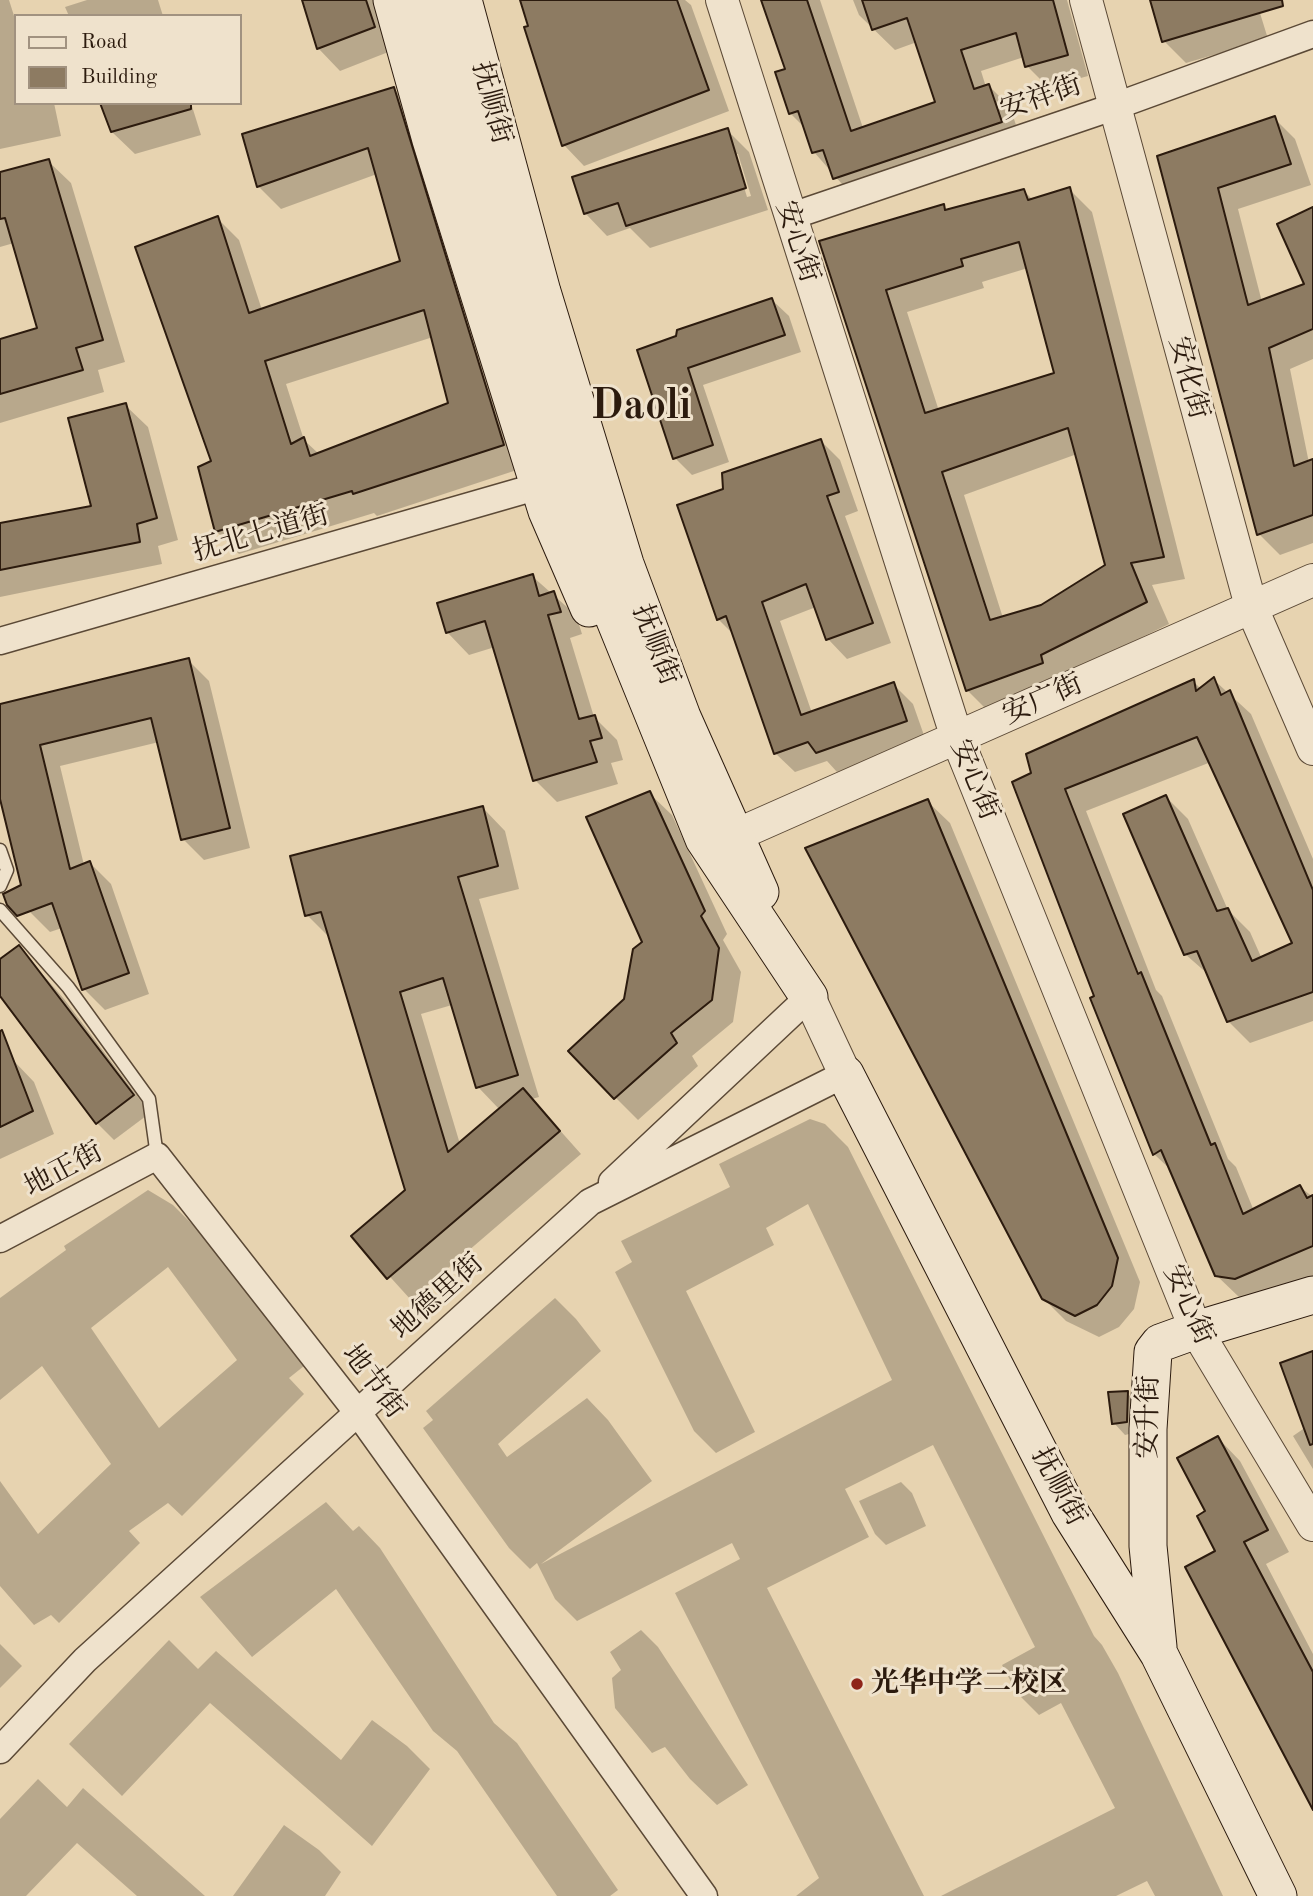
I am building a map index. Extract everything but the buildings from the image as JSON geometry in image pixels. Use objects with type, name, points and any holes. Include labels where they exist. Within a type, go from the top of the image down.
[{"type":"main road","name":"抚顺街","points":[[392,0],[431,140],[547,511],[608,648],[666,747]]},
{"type":"main road","name":"抚顺街","points":[[428,0],[571,489],[615,620],[704,839],[809,997]]},
{"type":"main road","name":"抚顺街","points":[[463,0],[542,292],[625,564],[682,717],[809,997]]},
{"type":"main road","name":"抚顺街","points":[[845,1074],[1070,1513],[1159,1654],[1278,1896]]},
{"type":"main road","name":"安升街","points":[[1159,1654],[1148,1546],[1150,1362],[1160,1343],[1313,1295]]},
{"type":"street","name":"安心街","points":[[722,0],[957,738],[1196,1330],[1313,1525]]},
{"type":"street","name":"安化街","points":[[1086,0],[1251,606],[1313,749]]},
{"type":"street","name":"安祥街","points":[[789,217],[1113,107],[1313,34]]},
{"type":"street","name":"抚北七道街","points":[[0,641],[539,486]]},
{"type":"street","name":"安广街","points":[[734,836],[1313,580]]},
{"type":"street","points":[[590,1202],[809,997],[845,1074]]},
{"type":"street","name":"地德里街","points":[[0,1750],[85,1660],[590,1202],[845,1074]]},
{"type":"street","name":"地正街","points":[[0,1240],[157,1156]]},
{"type":"street","name":"地节街","points":[[157,1156],[358,1413],[704,1896]]},
{"type":"lane","points":[[0,850],[7,870],[0,886]]},
{"type":"lane","points":[[0,910],[68,987],[149,1098],[157,1156]]},
{"type":"place","name":"光华中学二校区","points":[[857,1684]]},
{"type":"district","name":"Daoli","points":[[641,407]]}]
